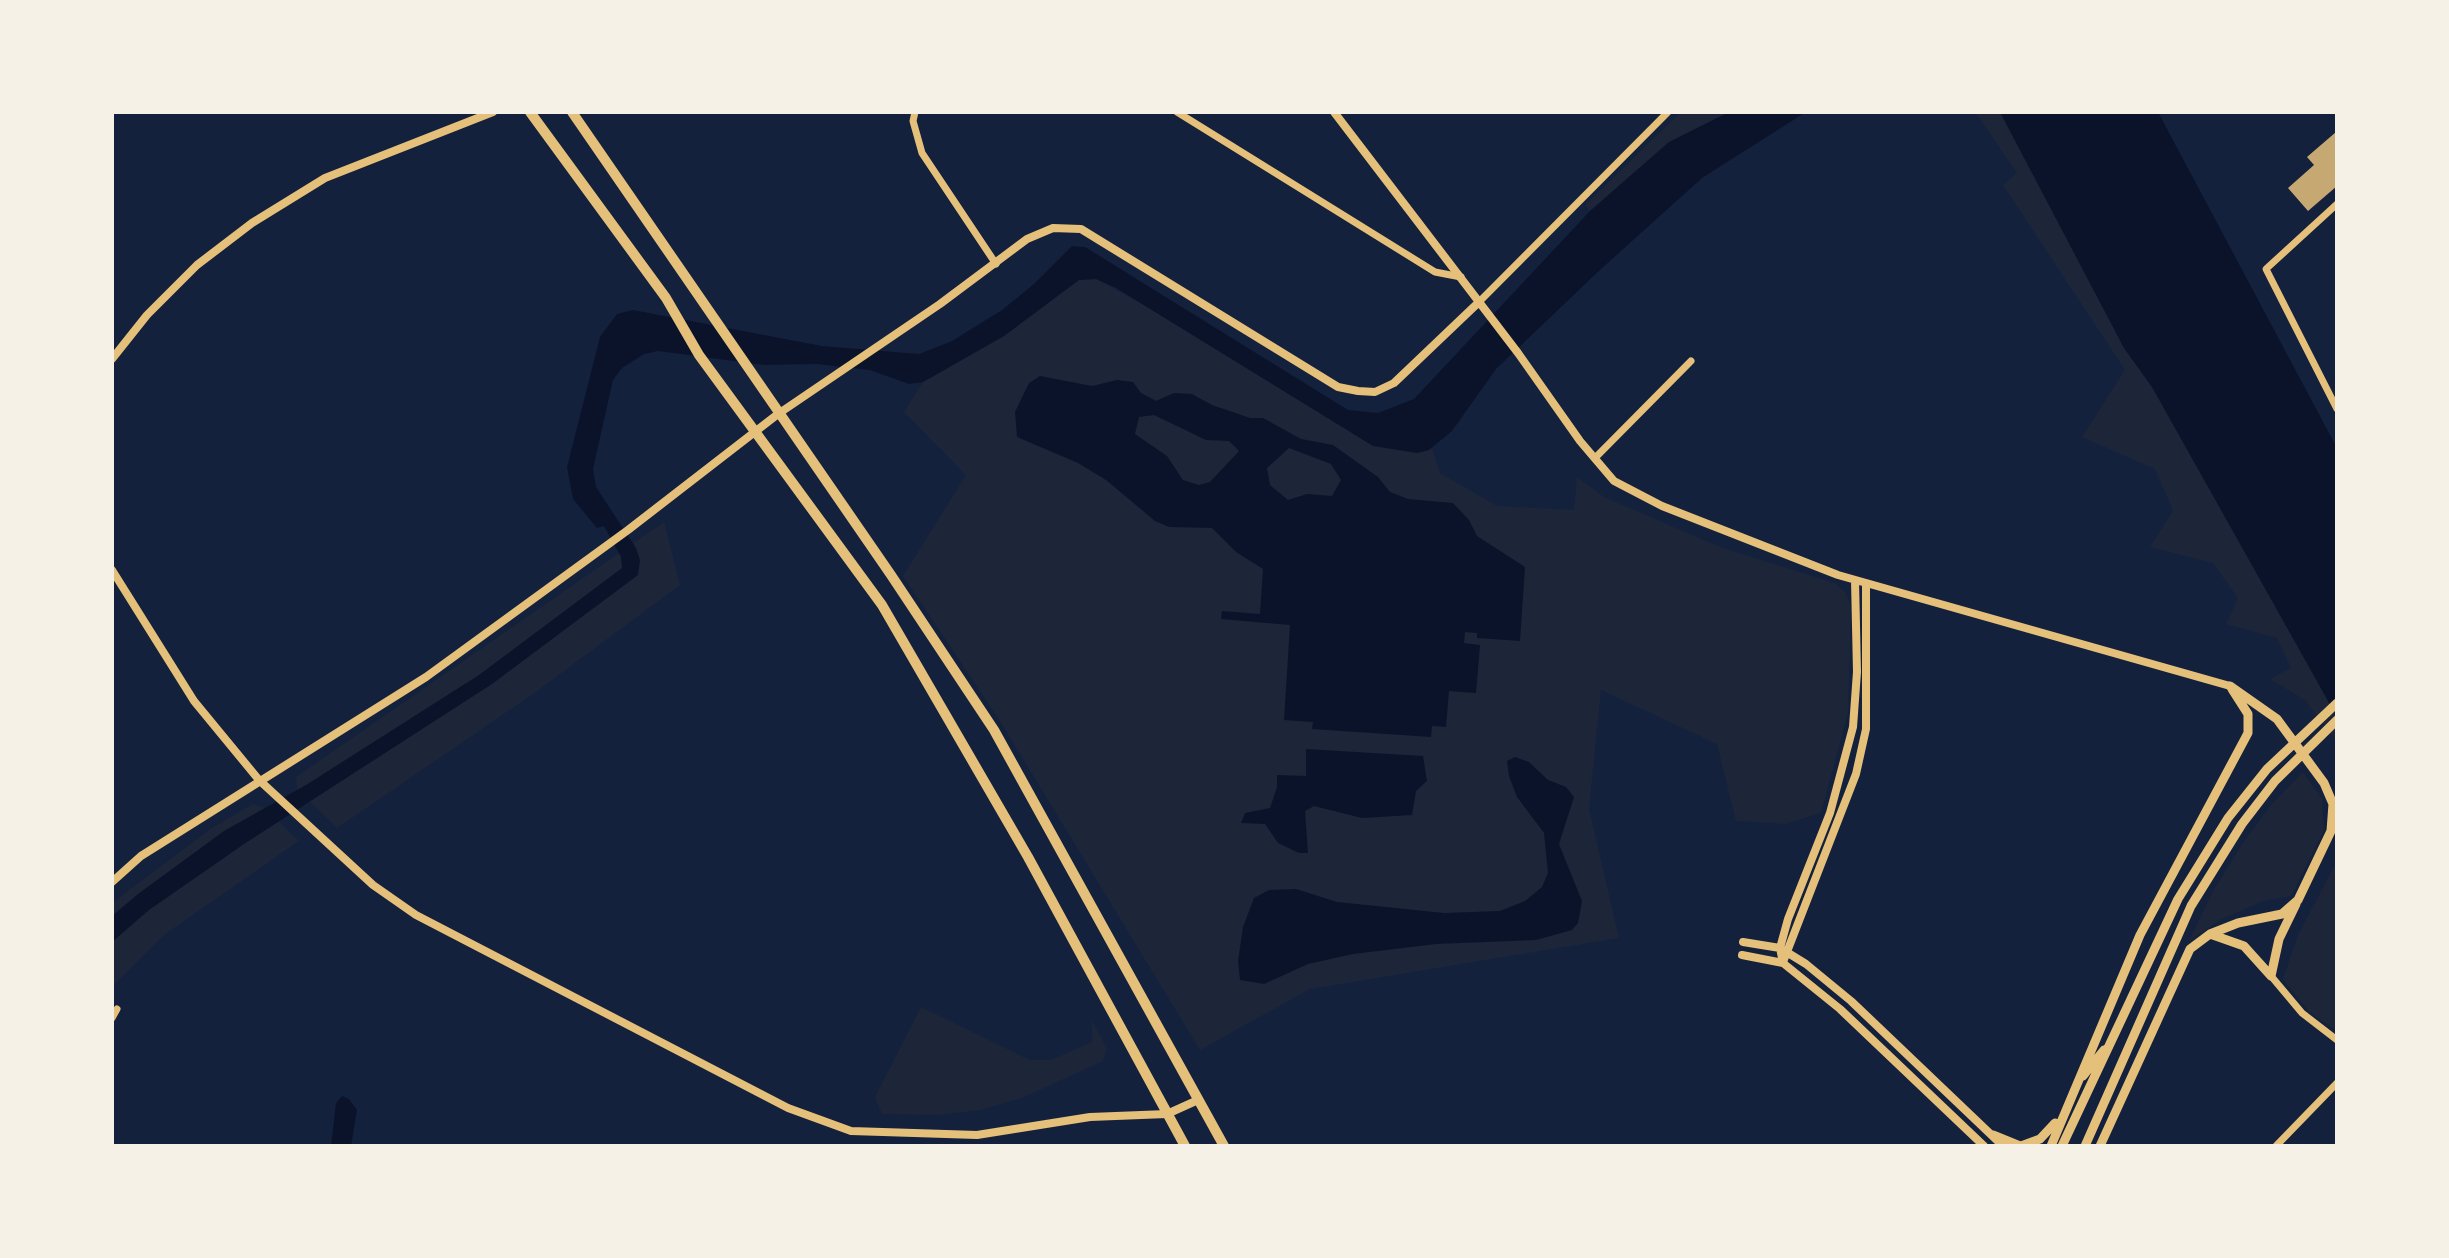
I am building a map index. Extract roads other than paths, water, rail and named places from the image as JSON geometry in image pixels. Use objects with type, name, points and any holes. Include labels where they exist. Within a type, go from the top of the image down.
[{"type":"main road","points":[[530,112],[666,298],[699,355],[882,605],[1028,857],[1185,1146]]},
{"type":"main road","points":[[572,112],[994,730],[1224,1146]]},
{"type":"main road","points":[[2230,686],[2277,719],[2324,783],[2333,804],[2331,831],[2279,939],[2271,976]]},
{"type":"main road","points":[[2051,1146],[2140,935],[2248,733],[2248,714],[2230,686]]},
{"type":"main road","points":[[2062,1146],[2178,899],[2228,818],[2267,769],[2337,703]]},
{"type":"main road","points":[[2085,1146],[2191,906],[2242,824],[2275,781],[2337,720]]},
{"type":"main road","points":[[2100,1146],[2190,949],[2210,934],[2238,923],[2282,914],[2298,900]]},
{"type":"main road","points":[[2210,934],[2244,946],[2271,976]]},
{"type":"main road","points":[[1993,1135],[2020,1146],[2052,1130],[2076,1084],[2114,1038]]},
{"type":"street","points":[[112,359],[147,315],[197,265],[252,223],[325,178],[493,112]]},
{"type":"street","points":[[915,112],[913,121],[922,153],[996,264]]},
{"type":"street","points":[[1177,112],[1435,272],[1461,277]]},
{"type":"street","points":[[1334,112],[1614,481],[1662,506],[1855,580],[2230,686]]},
{"type":"street","points":[[112,882],[141,856],[426,677],[628,530],[778,414],[880,346],[1027,239],[1053,228],[1081,229],[1338,387],[1375,392],[1394,383],[1479,302],[1668,112]]},
{"type":"street","points":[[2337,204],[2266,269],[2337,409]]},
{"type":"street","points":[[1595,458],[1691,361]]},
{"type":"street","points":[[112,570],[194,701],[259,780],[373,885],[416,915],[788,1108],[851,1131],[977,1135],[1090,1117],[1167,1114],[1198,1100]]},
{"type":"street","points":[[1783,963],[1788,919],[1830,813],[1853,727],[1857,672],[1855,580]]},
{"type":"street","points":[[1785,950],[1856,774],[1866,729],[1866,583]]},
{"type":"street","points":[[1743,942],[1785,950],[1851,1001],[2003,1146]]},
{"type":"street","points":[[1742,955],[1783,963],[1840,1009],[1984,1146]]},
{"type":"street","points":[[2271,976],[2302,1013],[2337,1040]]},
{"type":"street","points":[[112,1018],[117,1009]]},
{"type":"street","points":[[2276,1146],[2337,1083]]}]
